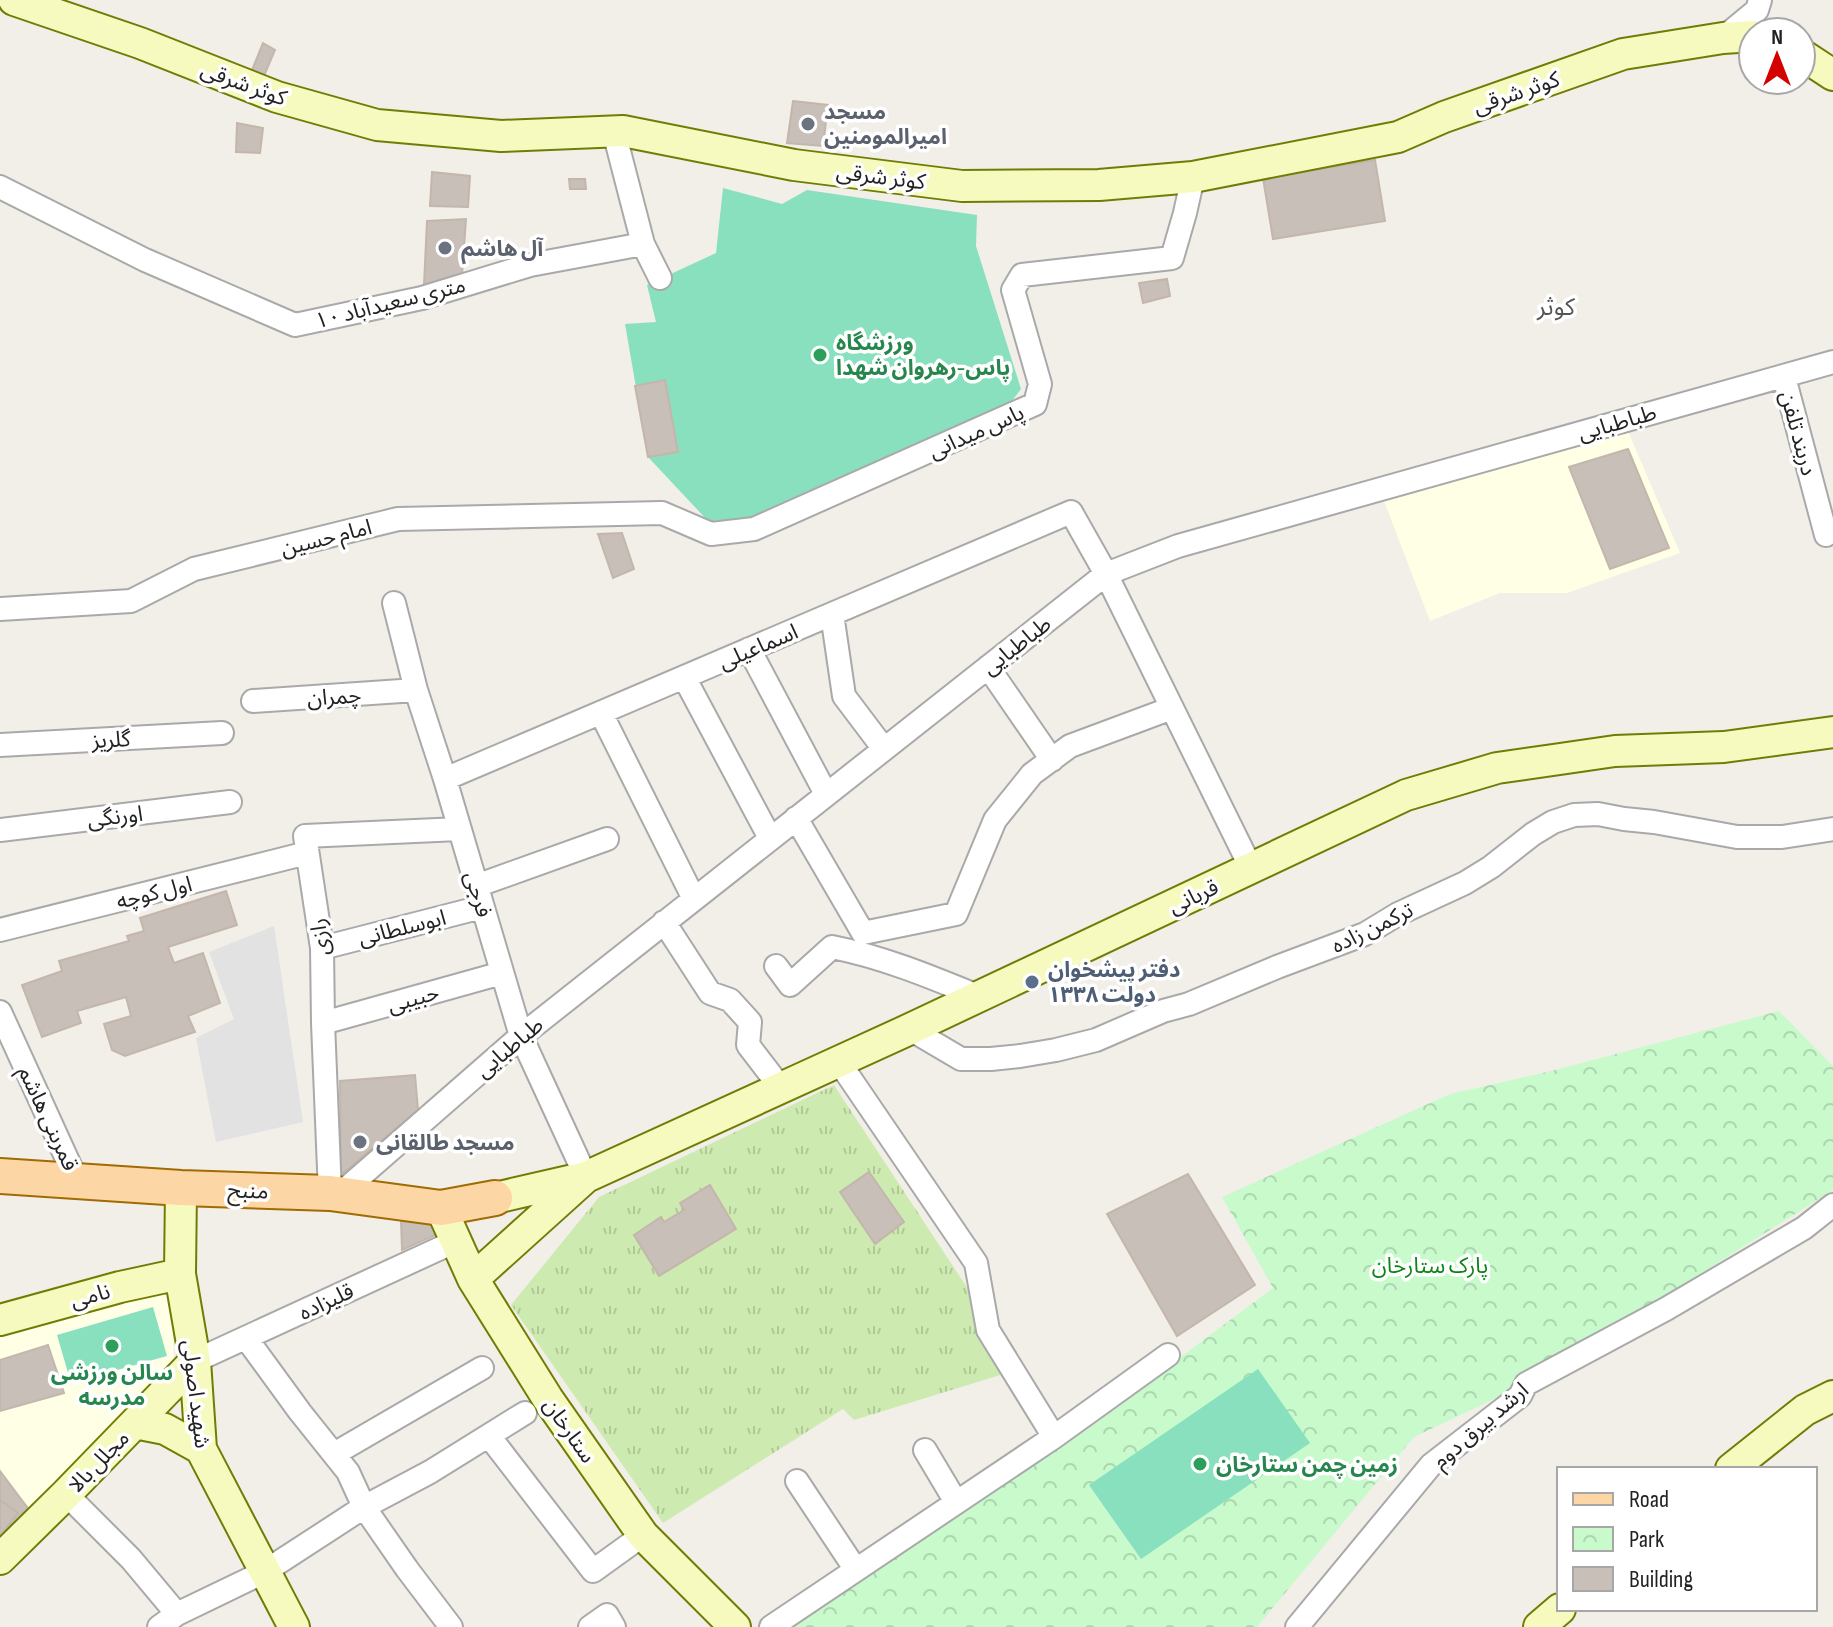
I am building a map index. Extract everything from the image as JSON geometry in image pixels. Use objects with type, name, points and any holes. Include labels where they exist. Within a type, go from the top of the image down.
[{"type":"main road","name":"کوثر شرقی","points":[[14,0],[140,43],[277,97],[377,125],[501,136],[623,131],[794,165],[962,186],[1099,185],[1193,177],[1398,137],[1444,117],[1623,54],[1737,37]]},
{"type":"main road","name":"قربانی","points":[[586,1177],[980,997],[1406,795],[1497,768],[1615,751],[1724,747],[1833,732]]},
{"type":"main road","name":"منبح","points":[[0,1176],[335,1194],[441,1208],[495,1198]]},
{"type":"main road","points":[[495,1198],[586,1177]]},
{"type":"main road","points":[[473,1279],[586,1177]]},
{"type":"main road","name":"شهید اصولی","points":[[181,1188],[180,1274],[195,1361],[201,1449],[294,1627]]},
{"type":"main road","name":"ستارخان","points":[[441,1208],[473,1279],[548,1399],[643,1535],[735,1627]]},
{"type":"main road","name":"نامی","points":[[0,1320],[180,1274]]},
{"type":"main road","name":"مجلل بالا","points":[[0,1559],[195,1361]]},
{"type":"main road","points":[[1734,1467],[1805,1410],[1833,1396]]},
{"type":"main road","points":[[135,1423],[165,1429],[201,1449]]},
{"type":"main road","points":[[1539,1627],[1558,1611]]},
{"type":"street","points":[[1723,38],[1757,10],[1760,0]]},
{"type":"street","points":[[614,132],[643,244],[660,278]]},
{"type":"street","name":"پاس میدانی","points":[[662,513],[711,534],[754,529],[1035,404],[1040,384],[1013,290],[1022,275],[1172,258],[1193,177]]},
{"type":"street","name":"۱۰ متری سعیدآباد","points":[[0,187],[145,260],[295,325],[422,298],[530,265],[643,244]]},
{"type":"street","name":"طباطبایی","points":[[335,1194],[521,1036],[1106,574],[1178,546],[1833,362]]},
{"type":"street","name":"دربند تلفن","points":[[1784,377],[1826,535]]},
{"type":"street","name":"اسماعیلی","points":[[445,779],[1071,512],[1106,574]]},
{"type":"street","name":"امام حسین","points":[[0,609],[131,601],[194,569],[398,519],[662,513]]},
{"type":"street","points":[[1106,574],[1251,868]]},
{"type":"street","name":"فرجی","points":[[394,603],[416,690],[521,1036],[586,1177]]},
{"type":"street","points":[[832,614],[844,696],[884,749]]},
{"type":"street","points":[[749,649],[826,794]]},
{"type":"street","points":[[988,667],[1052,760]]},
{"type":"street","points":[[684,677],[770,838]]},
{"type":"street","name":"چمران","points":[[253,701],[416,690]]},
{"type":"street","points":[[796,818],[863,933],[956,914],[995,820],[1032,774],[1070,746],[1172,708]]},
{"type":"street","points":[[601,713],[694,899]]},
{"type":"street","name":"گلریز","points":[[0,745],[222,733]]},
{"type":"street","name":"اورنگی","points":[[0,830],[230,802]]},
{"type":"street","name":"ترکمن زاده","points":[[910,1029],[961,1059],[1020,1056],[1096,1040],[1163,1011],[1189,1004],[1365,934],[1398,914],[1465,883],[1533,834],[1553,822],[1574,815],[1598,814],[1737,837],[1782,837],[1833,829]]},
{"type":"street","points":[[307,853],[305,836],[459,829]]},
{"type":"street","name":"ابوسلطانی","points":[[322,948],[479,897],[607,839]]},
{"type":"street","name":"اول کوچه","points":[[0,930],[307,853]]},
{"type":"street","name":"رازی","points":[[307,853],[322,948],[323,1023],[335,1194]]},
{"type":"street","points":[[664,922],[710,993],[730,1000],[750,1022],[748,1045],[781,1088]]},
{"type":"street","points":[[776,966],[790,985],[832,947],[863,953],[905,967],[980,997]]},
{"type":"street","name":"حبیبی","points":[[323,1023],[502,973]]},
{"type":"street","name":"قمربنی هاشم","points":[[0,1014],[77,1181]]},
{"type":"street","points":[[839,1062],[976,1263],[988,1330],[1054,1437]]},
{"type":"street","name":"ارشد بیرق دوم","points":[[1297,1627],[1431,1465],[1520,1396],[1526,1384],[1666,1309],[1804,1228],[1833,1205]]},
{"type":"street","name":"قلیزاده","points":[[195,1361],[456,1241]]},
{"type":"street","points":[[246,1338],[348,1472],[364,1507],[451,1627]]},
{"type":"street","points":[[771,1627],[1054,1437],[1168,1355]]},
{"type":"street","points":[[334,1454],[482,1368]]},
{"type":"street","points":[[66,1494],[131,1559],[168,1621],[264,1572],[364,1507],[430,1472],[525,1413]]},
{"type":"street","points":[[489,1436],[593,1571],[643,1535]]},
{"type":"street","points":[[925,1450],[956,1502]]},
{"type":"street","points":[[797,1481],[856,1570]]},
{"type":"street","points":[[590,1627],[607,1615],[614,1627]]},
{"type":"shaded area","points":[[1627,429],[1680,553],[1567,593],[1500,593],[1430,621],[1384,501]]},
{"type":"shaded area","points":[[274,926],[303,1122],[216,1142],[196,1038],[234,1019],[209,952]]},
{"type":"shaded area","points":[[172,1287],[174,1369],[30,1511],[0,1471],[0,1337]]},
{"type":"green space","name":"ورزشگاه پاس-رهروان شهدا","points":[[723,188],[782,204],[807,190],[977,215],[976,246],[1021,389],[1011,402],[745,519],[708,521],[648,457],[625,324],[656,322],[647,285],[716,253]]},
{"type":"green space","name":"پارک ستارخان","points":[[1779,1011],[1833,1066],[1833,1190],[1526,1384],[1414,1437],[1257,1627],[789,1627],[1182,1356],[1273,1288],[1222,1197],[1450,1094],[1551,1071]]},
{"type":"green space","points":[[834,1085],[970,1292],[1010,1372],[854,1420],[843,1409],[663,1523],[511,1305],[599,1197]]},
{"type":"green space","name":"سالن ورزشی مدرسه","points":[[153,1307],[167,1356],[71,1383],[57,1335]]},
{"type":"green space","name":"زمین چمن ستارخان","points":[[1258,1369],[1310,1443],[1141,1559],[1089,1485]]},
{"type":"building","points":[[263,43],[275,50],[264,76],[252,70]]},
{"type":"building","name":"مسجد امیرالمومنین","points":[[793,101],[828,105],[823,146],[787,143]]},
{"type":"building","points":[[237,123],[263,128],[260,153],[236,152]]},
{"type":"building","points":[[1375,160],[1385,221],[1273,239],[1263,178]]},
{"type":"building","points":[[432,172],[470,176],[468,207],[430,206]]},
{"type":"building","points":[[569,179],[585,179],[586,189],[570,189]]},
{"type":"building","name":"آل هاشم","points":[[466,219],[462,275],[424,285],[427,221]]},
{"type":"building","points":[[1167,279],[1170,296],[1143,303],[1139,283]]},
{"type":"building","points":[[665,380],[678,452],[648,457],[635,386]]},
{"type":"building","points":[[1628,449],[1669,548],[1610,569],[1569,467]]},
{"type":"building","points":[[622,533],[634,569],[613,578],[598,534]]},
{"type":"building","points":[[226,891],[237,925],[168,947],[174,963],[203,953],[220,1003],[188,1016],[195,1032],[125,1056],[112,1050],[104,1024],[131,1016],[126,997],[77,1011],[81,1023],[42,1037],[22,985],[62,971],[59,961],[129,941],[127,936],[144,931],[140,918]]},
{"type":"building","name":"مسجد طالقانی","points":[[415,1075],[418,1110],[341,1175],[340,1081]]},
{"type":"building","points":[[869,1172],[904,1222],[875,1244],[840,1192]]},
{"type":"building","points":[[1188,1174],[1255,1285],[1177,1336],[1107,1214]]},
{"type":"building","points":[[710,1185],[736,1229],[659,1276],[634,1235],[661,1217],[664,1222],[684,1210],[680,1203]]},
{"type":"building","points":[[441,1219],[442,1232],[402,1250],[401,1220]]},
{"type":"building","points":[[48,1345],[64,1393],[0,1411],[0,1360]]},
{"type":"building","points":[[0,1471],[30,1511],[0,1542]]},
{"type":"building","points":[[0,1500],[18,1513],[0,1536]]},
{"type":"place","name":"مسجد امیرالمومنین","points":[[808,124]]},
{"type":"place","name":"آل هاشم","points":[[445,248]]},
{"type":"place","name":"ورزشگاه پاس-رهروان شهدا","points":[[820,355]]},
{"type":"place","name":"دفتر پیشخوان دولت ۱۳۳۸","points":[[1032,982]]},
{"type":"place","name":"مسجد طالقانی","points":[[360,1142]]},
{"type":"place","name":"سالن ورزشی مدرسه","points":[[112,1346]]},
{"type":"place","name":"زمین چمن ستارخان","points":[[1200,1464]]},
{"type":"district","name":"کوثر","points":[[1556,307]]}]
